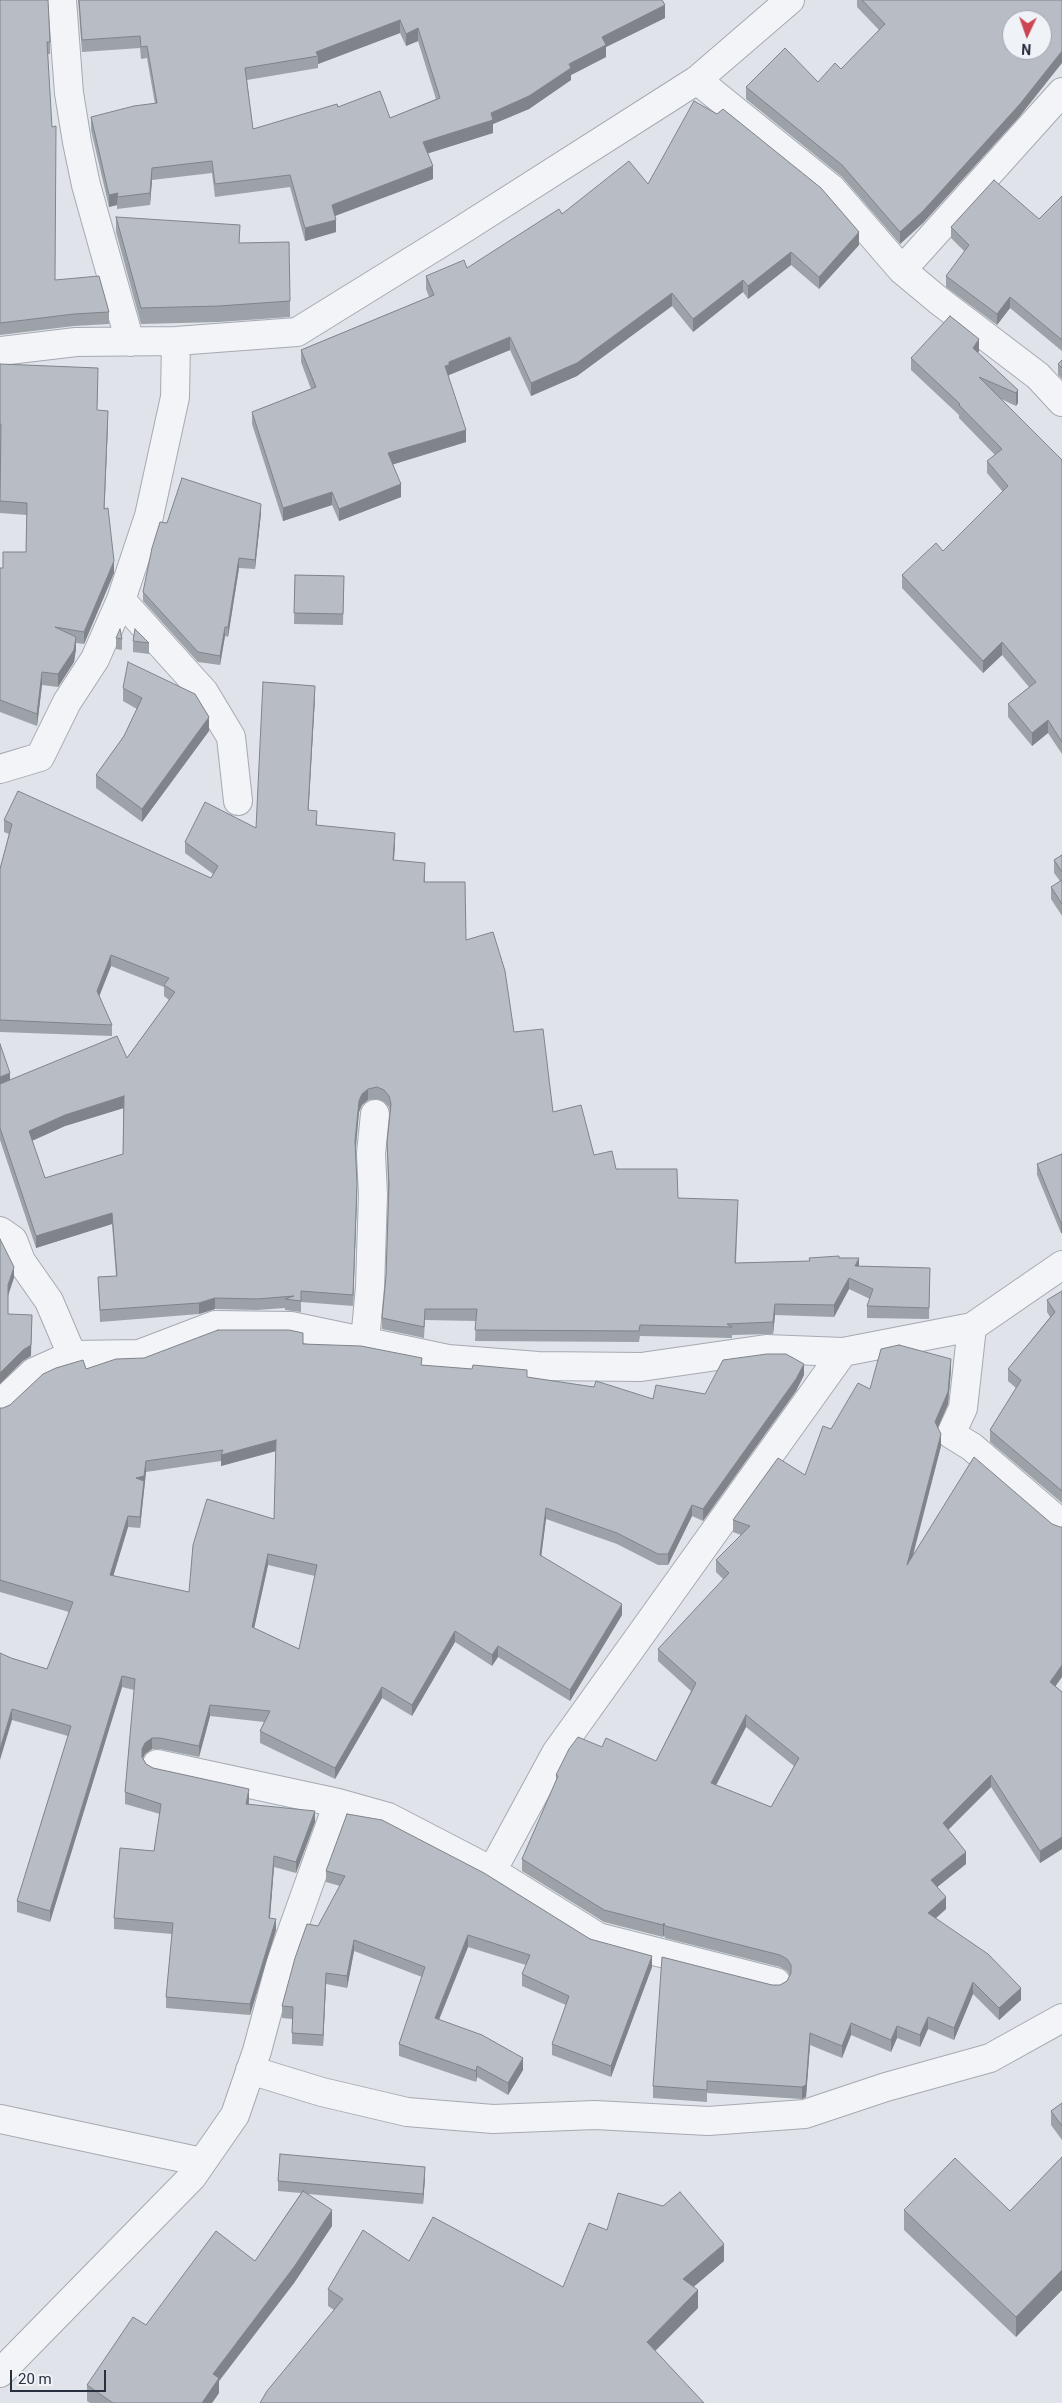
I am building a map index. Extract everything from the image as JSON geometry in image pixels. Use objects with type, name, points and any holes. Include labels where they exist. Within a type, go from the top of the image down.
[{"type":"street","points":[[62,0],[69,93],[77,142],[86,185],[130,342]]},
{"type":"street","points":[[0,351],[76,342],[176,341],[297,332],[457,233],[697,80],[790,0]]},
{"type":"street","points":[[697,80],[832,189],[902,270],[938,300],[1038,376],[1062,402]]},
{"type":"street","points":[[902,270],[1062,92]]},
{"type":"street","points":[[0,769],[40,757],[67,702],[95,659],[121,600],[149,516],[175,397],[176,341]]},
{"type":"street","points":[[121,600],[204,692],[231,736],[238,801]]},
{"type":"street","points":[[365,1341],[370,1286],[373,1194],[371,1154],[374,1114]]},
{"type":"street","points":[[0,1231],[13,1240],[21,1261],[49,1301],[72,1355]]},
{"type":"street","points":[[0,1404],[34,1372],[72,1355],[139,1354],[216,1325],[291,1326],[448,1359],[538,1366],[641,1367],[766,1348],[843,1352],[972,1327],[1062,1265]]},
{"type":"street","points":[[972,1327],[964,1408],[951,1434],[972,1447],[1062,1524]]},
{"type":"street","points":[[492,1871],[556,1753],[843,1352]]},
{"type":"street","points":[[157,1764],[338,1803],[388,1817],[492,1871],[598,1937],[776,1982]]},
{"type":"street","points":[[0,2373],[192,2177],[235,2115],[280,1965],[338,1803]]},
{"type":"street","points":[[250,2070],[322,2092],[407,2112],[493,2118],[595,2115],[708,2121],[804,2114],[886,2087],[990,2058],[1062,2018]]},
{"type":"street","points":[[0,2119],[202,2162]]},
{"type":"building","points":[[0,0],[48,0],[50,42],[47,42],[52,127],[56,126],[55,280],[99,276],[109,312],[74,314],[0,323]]},
{"type":"building","points":[[79,0],[662,0],[665,5],[602,37],[606,45],[569,64],[571,68],[529,96],[491,113],[493,120],[423,142],[433,166],[332,205],[336,220],[305,228],[290,175],[215,184],[212,161],[152,168],[150,193],[117,197],[118,193],[109,195],[91,117],[134,106],[157,103],[147,46],[141,47],[140,36],[82,40]],"holes":[[[400,20],[406,34],[418,28],[440,98],[390,118],[380,91],[338,107],[337,104],[253,129],[245,68],[318,56],[316,52]]]},
{"type":"building","points":[[862,0],[1062,0],[1062,51],[1020,104],[923,211],[900,232],[842,165],[746,87],[785,48],[818,82],[835,63],[841,69],[885,24]]},
{"type":"building","points":[[694,101],[717,114],[723,109],[821,188],[859,232],[819,277],[791,252],[748,286],[743,280],[693,319],[672,293],[577,363],[531,383],[510,337],[449,362],[449,365],[445,366],[466,430],[388,453],[401,484],[339,509],[332,492],[283,508],[252,412],[316,387],[301,350],[434,295],[426,276],[464,260],[467,268],[559,209],[562,214],[629,161],[648,184]]},
{"type":"building","points":[[994,180],[1039,219],[1062,196],[1062,340],[1010,297],[997,314],[946,276],[969,245],[951,227]]},
{"type":"building","points":[[116,217],[240,225],[239,243],[289,242],[290,301],[219,306],[141,308]]},
{"type":"building","points":[[950,316],[979,339],[973,348],[1018,390],[1016,393],[979,377],[1062,460],[1062,742],[1048,720],[1032,733],[1008,704],[1036,682],[1002,642],[983,661],[902,575],[936,543],[943,551],[1008,486],[987,461],[1002,449],[960,404],[911,358]]},
{"type":"building","points":[[1062,360],[1062,368],[1058,364]]},
{"type":"building","points":[[0,364],[98,368],[97,410],[108,411],[104,509],[108,508],[114,561],[84,632],[55,627],[76,637],[74,650],[58,674],[42,672],[37,714],[0,700],[0,568],[3,568],[3,552],[26,552],[27,503],[0,501]]},
{"type":"building","points":[[182,478],[261,504],[255,560],[239,558],[228,627],[225,627],[220,656],[198,652],[143,592],[152,548],[160,522],[167,523]]},
{"type":"building","points":[[295,575],[344,576],[343,614],[294,613]]},
{"type":"building","points":[[120,629],[122,639],[116,638]]},
{"type":"building","points":[[135,629],[149,643],[133,641]]},
{"type":"building","points":[[128,662],[195,694],[209,717],[142,809],[96,775],[124,736],[142,698],[123,688]]},
{"type":"building","points":[[263,682],[315,686],[308,810],[317,811],[316,825],[395,833],[393,860],[425,863],[424,882],[465,882],[466,940],[493,932],[505,971],[514,1032],[543,1029],[553,1112],[581,1105],[594,1155],[612,1151],[616,1169],[677,1169],[678,1198],[738,1200],[735,1263],[810,1261],[809,1258],[839,1256],[839,1258],[859,1258],[855,1266],[930,1268],[929,1308],[867,1306],[873,1289],[849,1278],[834,1305],[775,1304],[773,1322],[727,1324],[732,1327],[640,1325],[639,1331],[475,1330],[477,1309],[425,1309],[424,1327],[382,1318],[386,1276],[389,1184],[387,1143],[391,1104],[389,1096],[384,1090],[377,1087],[368,1089],[362,1094],[359,1101],[355,1141],[357,1184],[353,1295],[301,1291],[301,1301],[285,1299],[294,1296],[257,1299],[215,1298],[199,1303],[100,1310],[98,1277],[117,1276],[112,1213],[36,1236],[0,1128],[0,1084],[117,1036],[127,1058],[175,992],[164,985],[169,978],[111,955],[97,991],[112,1025],[0,1020],[0,869],[12,824],[4,820],[18,791],[211,878],[218,866],[185,842],[205,802],[256,828]],"holes":[[[124,1096],[123,1154],[45,1178],[29,1131],[65,1115]]]},
{"type":"building","points":[[1062,855],[1062,872],[1054,860]]},
{"type":"building","points":[[1062,880],[1062,904],[1051,887]]},
{"type":"building","points":[[0,1044],[10,1073],[0,1077]]},
{"type":"building","points":[[1062,1154],[1062,1222],[1061,1223],[1037,1164]]},
{"type":"building","points":[[0,1239],[14,1267],[8,1285],[8,1314],[32,1315],[31,1345],[23,1350],[0,1373]]},
{"type":"building","points":[[1062,1291],[1062,1491],[990,1430],[1021,1380],[1008,1369],[1055,1312],[1047,1300]]},
{"type":"building","points":[[218,1330],[289,1330],[303,1333],[303,1344],[361,1346],[422,1358],[421,1365],[472,1369],[473,1365],[527,1370],[527,1377],[594,1387],[596,1381],[653,1399],[656,1385],[705,1394],[723,1360],[767,1354],[786,1354],[804,1364],[796,1379],[703,1509],[692,1505],[668,1554],[658,1554],[617,1533],[546,1508],[540,1555],[622,1604],[570,1690],[498,1646],[492,1655],[455,1631],[412,1705],[382,1687],[335,1768],[260,1731],[270,1711],[210,1705],[199,1746],[160,1738],[152,1738],[145,1743],[142,1749],[142,1757],[146,1764],[153,1768],[249,1789],[246,1804],[315,1811],[296,1862],[274,1856],[269,1918],[276,1919],[250,2004],[166,1997],[173,1923],[114,1918],[120,1848],[154,1851],[161,1804],[125,1792],[135,1679],[122,1676],[50,1911],[17,1901],[71,1726],[12,1709],[0,1749],[0,1653],[47,1669],[73,1602],[0,1580],[0,1408],[10,1405],[43,1374],[56,1368],[83,1360],[86,1369],[116,1359],[144,1358]],"holes":[[[276,1440],[274,1519],[207,1499],[193,1545],[189,1592],[110,1575],[128,1516],[140,1517],[144,1481],[136,1478],[144,1476],[146,1461],[223,1450],[221,1455]],[[268,1554],[317,1565],[299,1649],[252,1627]]]},
{"type":"building","points":[[899,1345],[951,1359],[948,1392],[935,1422],[941,1434],[907,1565],[974,1457],[1052,1524],[1062,1527],[1062,1665],[1050,1682],[1062,1692],[1062,1837],[1040,1851],[991,1775],[943,1823],[966,1852],[931,1880],[946,1897],[928,1913],[988,1954],[1021,1988],[999,2008],[973,1982],[954,2028],[928,2017],[920,2035],[897,2026],[891,2040],[851,2023],[842,2046],[810,2033],[806,2085],[802,2087],[707,2081],[707,2090],[653,2086],[662,1957],[772,1985],[780,1985],[787,1981],[791,1973],[791,1965],[787,1959],[780,1955],[665,1926],[664,1923],[663,1925],[604,1910],[522,1859],[558,1776],[556,1775],[569,1749],[578,1737],[602,1747],[606,1738],[656,1761],[696,1683],[658,1649],[729,1573],[716,1560],[750,1526],[733,1520],[778,1458],[805,1475],[823,1426],[831,1429],[858,1383],[870,1389],[881,1349]],"holes":[[[746,1715],[799,1758],[771,1807],[711,1783]]]},
{"type":"building","points":[[347,1814],[382,1820],[484,1873],[590,1939],[652,1956],[611,2066],[552,2044],[569,1996],[522,1974],[530,1955],[468,1935],[435,2018],[482,2035],[523,2058],[508,2083],[477,2066],[476,2071],[399,2044],[425,1967],[354,1940],[347,1976],[326,1973],[323,2035],[292,2033],[293,2007],[282,2006],[295,1958],[307,1924],[318,1926],[345,1876],[326,1871]]},
{"type":"building","points":[[1062,2103],[1062,2126],[1051,2111]]},
{"type":"building","points":[[280,2154],[425,2167],[423,2194],[278,2181]]},
{"type":"building","points":[[1062,2157],[1062,2270],[1016,2317],[904,2210],[955,2158],[1010,2211]]},
{"type":"building","points":[[303,2191],[332,2210],[294,2267],[213,2374],[219,2378],[202,2403],[113,2403],[87,2385],[133,2317],[146,2325],[216,2231],[255,2261]]},
{"type":"building","points":[[680,2192],[724,2244],[683,2279],[698,2290],[647,2342],[704,2403],[260,2403],[267,2391],[343,2299],[328,2289],[363,2230],[409,2261],[433,2217],[563,2287],[589,2223],[607,2230],[618,2193],[663,2206]]}]
